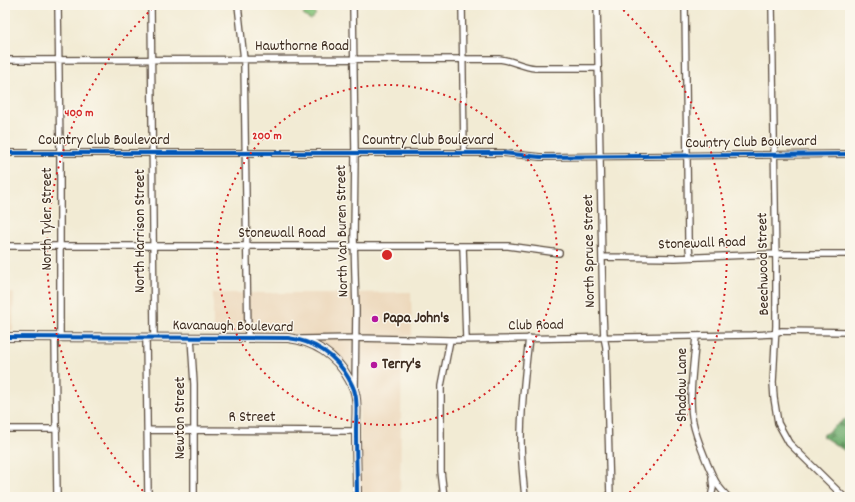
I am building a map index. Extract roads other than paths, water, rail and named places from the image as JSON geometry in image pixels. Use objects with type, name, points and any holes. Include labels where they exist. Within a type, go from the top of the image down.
[{"type":"street","name":"North Tyler Street","points":[[57,497],[60,246],[58,5]]},
{"type":"street","name":"North Harrison Street","points":[[148,497],[150,338],[154,247],[151,5]]},
{"type":"street","points":[[238,5],[244,60],[248,338]]},
{"type":"street","name":"North Van Buren Street","points":[[353,5],[356,338],[355,393]]},
{"type":"street","points":[[462,5],[464,153]]},
{"type":"street","name":"North Spruce Street","points":[[597,5],[604,337],[606,341],[610,497]]},
{"type":"street","points":[[685,5],[688,238],[690,257]]},
{"type":"street","name":"Beechwood Street","points":[[772,5],[776,254],[776,333],[773,390],[778,423],[787,440],[794,450],[844,497]]},
{"type":"street","name":"Hawthorne Road","points":[[5,60],[462,59],[504,60],[535,68],[598,68]]},
{"type":"street","name":"Country Club Boulevard","points":[[5,153],[503,153],[540,157],[850,154]]},
{"type":"street","name":"Stonewall Road","points":[[5,246],[508,246],[559,253]]},
{"type":"street","points":[[463,246],[466,339]]},
{"type":"street","name":"Stonewall Road","points":[[602,257],[850,254]]},
{"type":"street","name":"Club Road","points":[[297,339],[356,338],[450,340],[752,335],[772,334],[781,331],[850,332]]},
{"type":"street","name":"Shadow Lane","points":[[696,336],[692,383],[692,415],[698,441],[711,474],[715,482],[728,497]]},
{"type":"street","name":"Kavanaugh Boulevard","points":[[5,337],[248,338],[297,339],[310,343],[334,358],[346,374],[355,393],[357,497]]},
{"type":"street","name":"Newton Street","points":[[192,338],[194,384],[194,497]]},
{"type":"street","points":[[525,497],[521,460],[522,398],[529,338]]},
{"type":"street","points":[[444,497],[441,464],[441,386],[450,340]]},
{"type":"street","points":[[5,428],[57,429]]},
{"type":"street","name":"R Street","points":[[148,430],[356,430]]},
{"type":"street","points":[[711,474],[713,488],[711,497]]},
{"type":"place","name":"Papa John's","points":[[375,319]]},
{"type":"place","name":"Terry's","points":[[374,365]]}]
